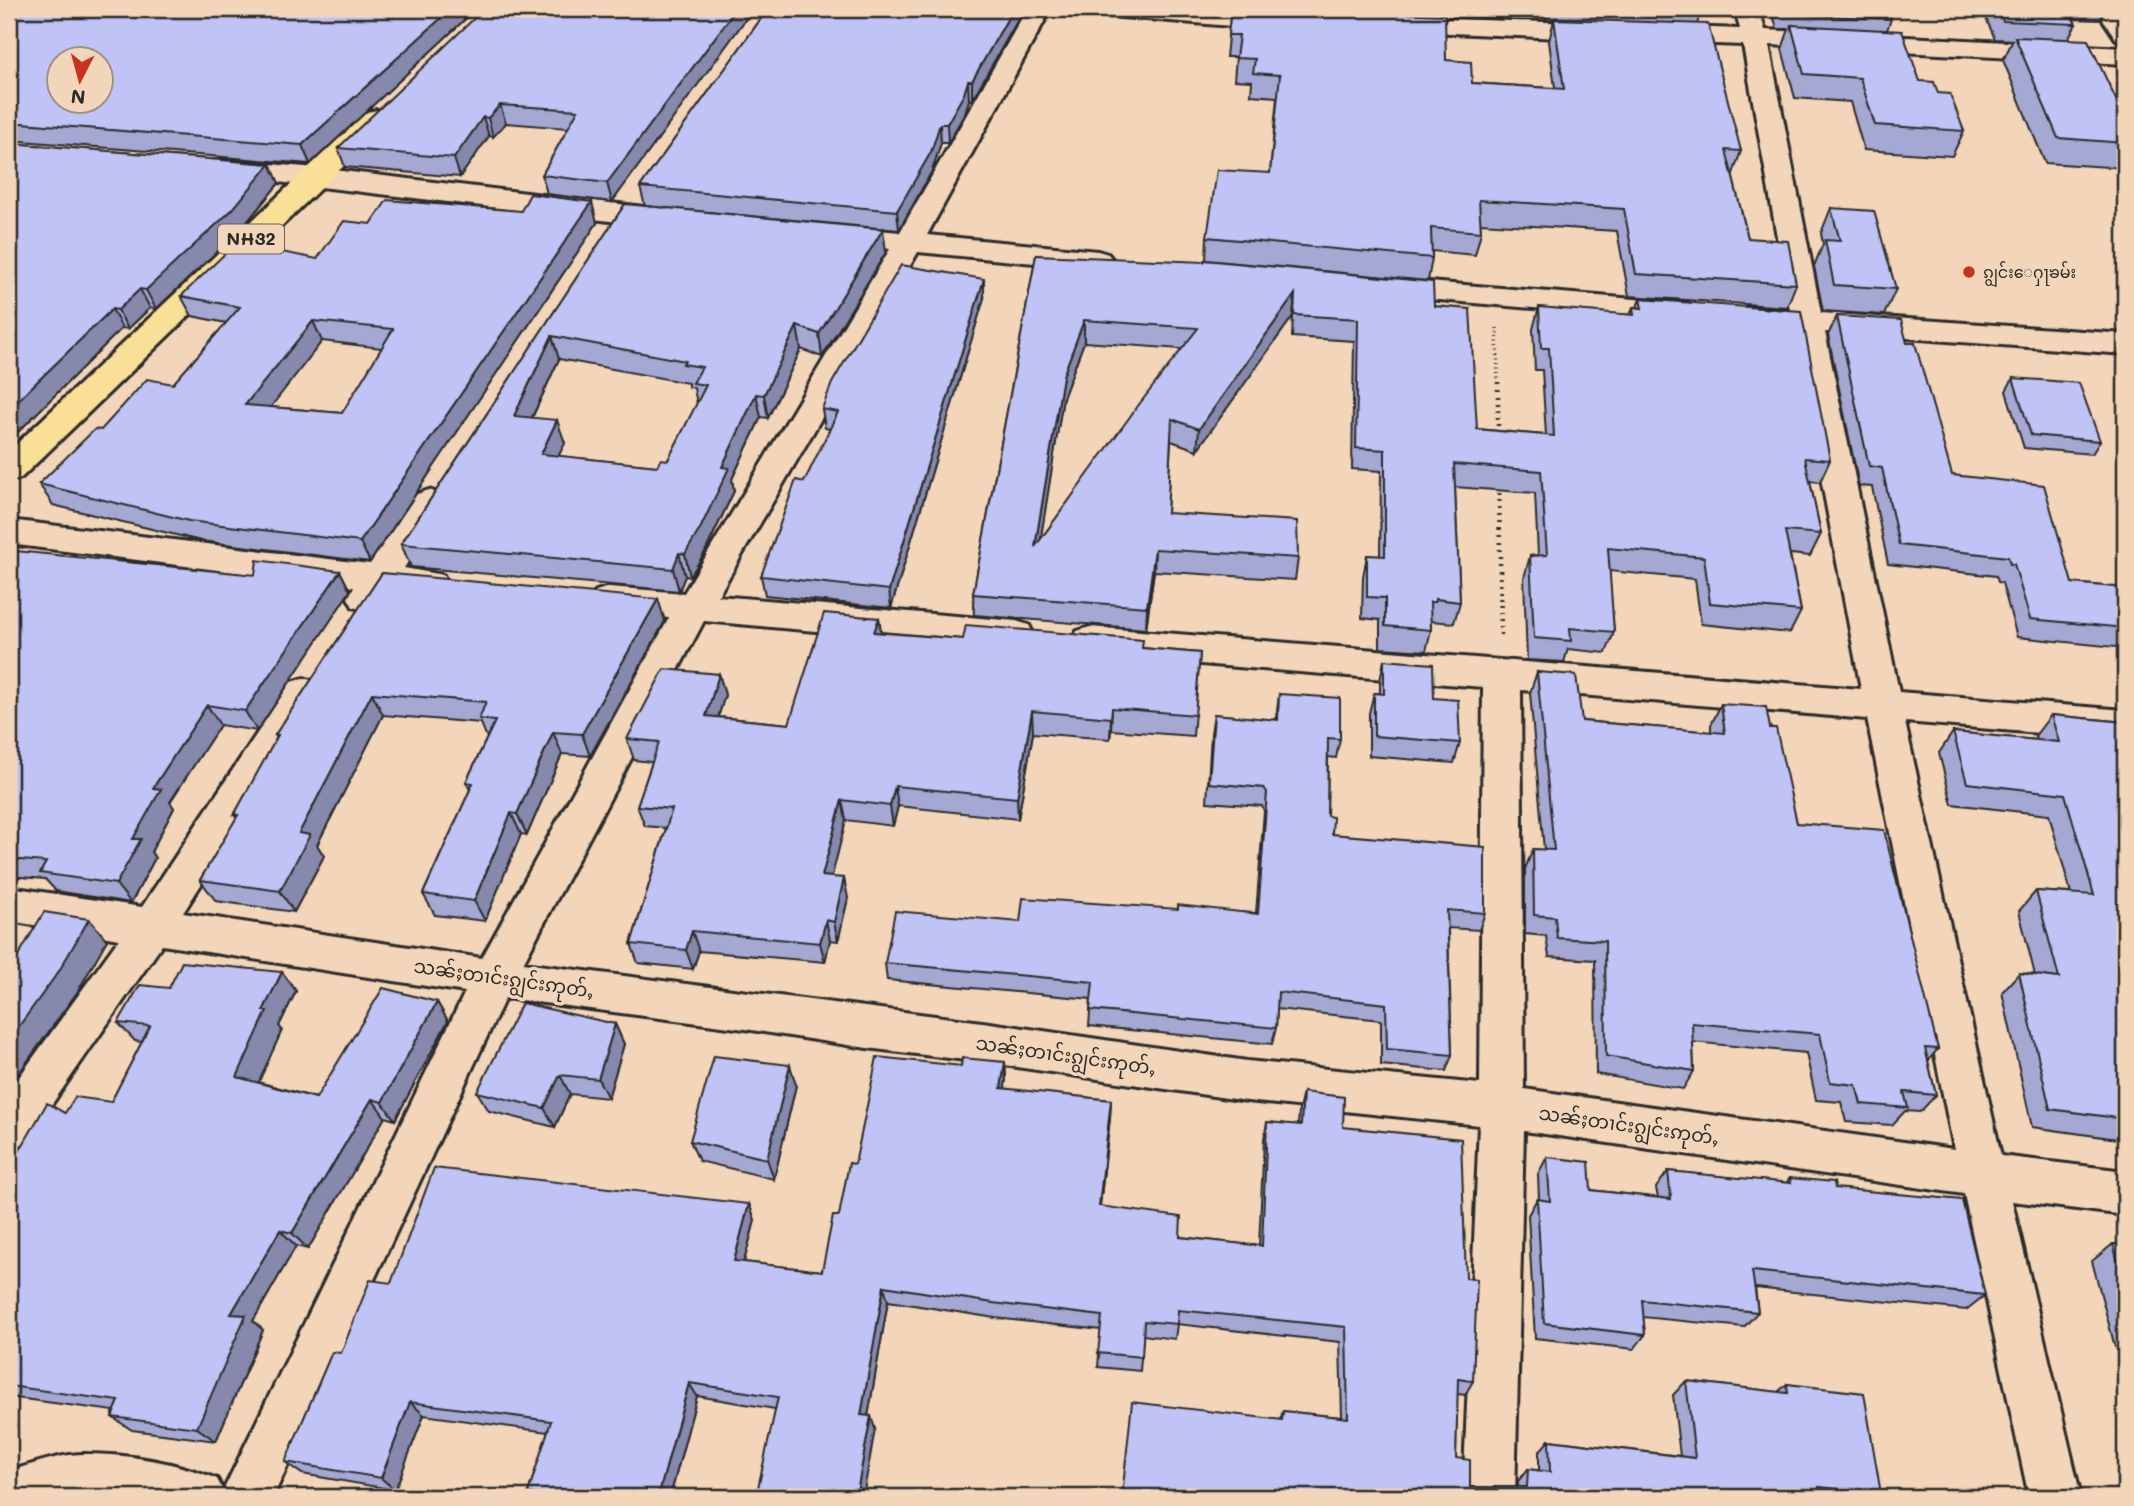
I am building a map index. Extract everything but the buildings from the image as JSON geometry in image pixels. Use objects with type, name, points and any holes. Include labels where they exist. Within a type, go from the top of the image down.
[{"type":"highway","name":"NH32","points":[[9,470],[395,102]]},
{"type":"street","points":[[246,1497],[493,978],[693,608],[909,242],[1039,9]]},
{"type":"street","points":[[1109,9],[1196,18],[1309,23]]},
{"type":"street","points":[[1375,25],[1751,23],[2123,54],[2108,9]]},
{"type":"street","points":[[1751,23],[1805,321],[1884,705],[1981,1175],[2055,1497]]},
{"type":"street","points":[[194,165],[317,176],[613,226],[703,222]]},
{"type":"street","points":[[613,226],[644,182]]},
{"type":"street","points":[[813,233],[1127,263]]},
{"type":"street","points":[[1359,285],[1496,299],[2125,344]]},
{"type":"street","points":[[348,625],[446,476]]},
{"type":"street","points":[[9,532],[378,579],[460,586]]},
{"type":"street","points":[[570,597],[2125,725]]},
{"type":"street","points":[[9,1128],[152,926],[326,660]]},
{"type":"street","points":[[1489,1497],[1502,1107],[1502,674]]},
{"type":"street","name":"သၼ်ႈတၢင်းၵျွင်းဢုတ်ႇ","points":[[9,904],[493,978],[990,1043],[1247,1081],[1502,1107],[2125,1193]]},
{"type":"street","points":[[10,1497],[81,1480],[152,1486],[199,1497]]},
{"type":"path","points":[[1496,299],[1498,438]]},
{"type":"path","points":[[1499,479],[1502,674]]},
{"type":"place","name":"ၵျွင်းေႁႃၶမ်း","points":[[1969,272]]}]
